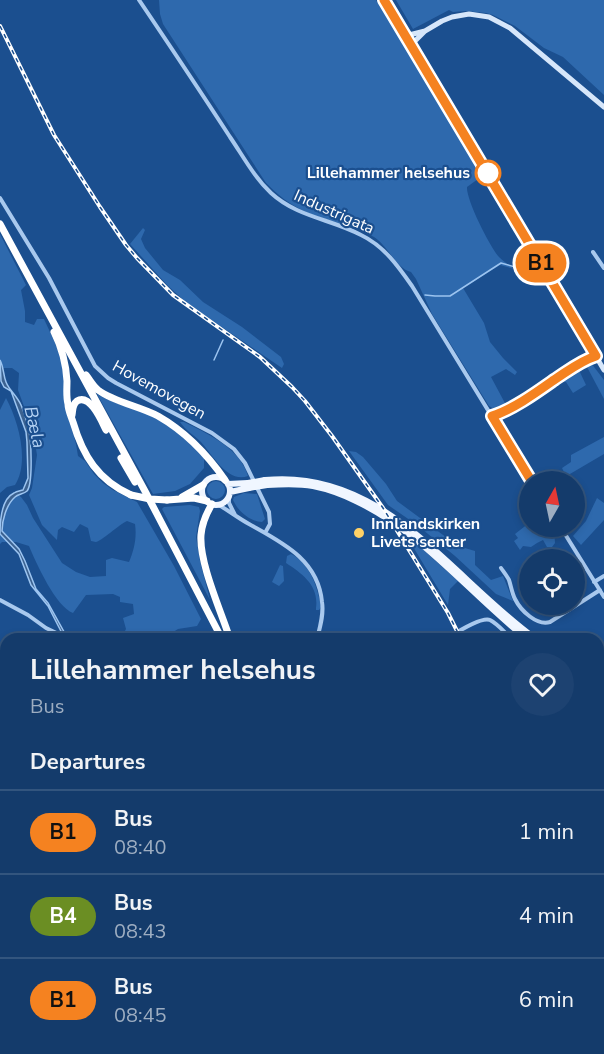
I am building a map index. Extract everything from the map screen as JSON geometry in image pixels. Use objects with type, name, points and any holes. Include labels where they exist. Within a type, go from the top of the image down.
[{"type":"highway","points":[[2,228],[146,493],[219,633]]},
{"type":"highway","points":[[2,228],[96,388],[107,396],[147,411],[168,422],[199,447],[226,482]]},
{"type":"highway","points":[[33,285],[38,303],[62,350],[66,370],[68,408],[79,442],[97,471],[112,485],[131,495],[167,500],[200,499],[212,503],[202,525],[202,552],[228,633]]},
{"type":"highway","points":[[72,421],[75,403],[82,400],[90,403],[130,474],[146,493]]},
{"type":"highway","points":[[179,499],[203,485]]},
{"type":"main road","points":[[384,0],[604,370]]},
{"type":"main road","points":[[411,45],[425,31],[442,21],[462,15],[482,15],[510,28],[604,107]]},
{"type":"main road","points":[[405,36],[425,31]]},
{"type":"main road","points":[[249,485],[229,493],[225,501],[212,503],[202,492],[203,485],[211,477],[220,477],[226,482],[249,485],[293,479],[320,483],[346,492],[377,507],[419,536],[529,633]]},
{"type":"main road","points":[[226,482],[229,493]]},
{"type":"main road","points":[[266,483],[319,487],[344,495],[375,511],[417,540],[519,633]]},
{"type":"street","name":"Industrigata","points":[[139,0],[246,162],[266,188],[299,211],[360,234],[386,253],[412,286],[524,471]]},
{"type":"street","name":"Hovemovegen","points":[[0,198],[49,278],[95,366],[116,383],[212,433],[234,449],[245,463],[269,512],[270,524],[265,532]]},
{"type":"street","points":[[593,252],[604,268]]},
{"type":"street","points":[[492,416],[525,399],[578,364],[596,356]]},
{"type":"street","points":[[229,493],[229,503],[235,515]]},
{"type":"street","points":[[212,503],[278,539],[300,556],[315,579],[323,604],[318,633]]},
{"type":"street","points":[[567,537],[604,597]]},
{"type":"street","points":[[501,568],[521,607],[533,618],[544,623],[550,622],[600,590]]},
{"type":"street","points":[[594,582],[604,576]]},
{"type":"street","points":[[0,600],[55,633]]},
{"type":"street","points":[[456,633],[485,619],[492,621],[505,633]]},
{"type":"shaded area","points":[[159,0],[376,0],[462,141],[479,174],[478,179],[467,187],[470,202],[495,252],[514,269],[500,265],[463,288],[484,323],[490,342],[517,372],[515,375],[506,369],[491,377],[506,405],[494,409],[489,406],[432,314],[416,279],[411,272],[401,267],[379,241],[357,229],[313,215],[299,208],[284,199],[266,183],[163,24]]},
{"type":"shaded area","points":[[396,0],[604,0],[604,95],[563,57],[544,48],[515,26],[493,15],[449,10],[413,29]]},
{"type":"shaded area","points":[[143,228],[145,230],[141,239],[145,248],[163,270],[180,280],[203,302],[242,327],[281,357],[284,364],[282,368],[188,304],[167,285],[130,244]]},
{"type":"shaded area","points":[[0,234],[26,285],[21,290],[25,322],[34,325],[37,319],[44,319],[61,356],[68,417],[78,456],[103,483],[137,502],[201,619],[197,626],[178,629],[172,633],[124,633],[126,629],[123,618],[134,614],[133,604],[120,602],[120,597],[113,594],[86,595],[73,613],[53,594],[29,546],[16,542],[0,544],[3,508],[14,492],[27,505],[62,563],[90,577],[106,576],[106,560],[112,558],[129,562],[136,534],[135,524],[127,521],[95,542],[91,541],[88,528],[80,524],[74,532],[62,527],[58,530],[57,540],[42,525],[29,495],[37,455],[33,431],[18,390],[19,373],[12,368],[0,368]]},
{"type":"shaded area","points":[[0,360],[6,382],[25,416],[30,436],[31,456],[29,487],[9,504],[2,531],[19,549],[36,589],[48,603],[65,633],[62,633],[48,606],[31,585],[19,554],[0,534],[2,511],[6,500],[14,493],[23,490],[28,478],[26,432],[11,391],[4,387],[1,381]]},
{"type":"shaded area","points":[[585,363],[591,363],[604,380],[604,399],[587,367],[583,367]]},
{"type":"shaded area","points":[[578,368],[586,385],[573,393],[566,382],[559,382],[559,379]]},
{"type":"shaded area","points":[[97,394],[145,413],[170,426],[204,458],[204,468],[190,484],[175,491],[153,494]]},
{"type":"shaded area","points":[[6,398],[15,418],[21,441],[22,465],[15,485],[7,487],[0,493],[0,410]]},
{"type":"shaded area","points":[[180,422],[203,432],[231,450],[244,466],[248,476],[234,476],[227,472]]},
{"type":"shaded area","points":[[604,437],[604,454],[575,471],[564,471],[562,468],[571,462],[571,455]]},
{"type":"shaded area","points":[[349,451],[356,452],[363,457],[397,501],[458,546],[475,551],[475,565],[491,580],[503,576],[513,601],[496,594],[455,556],[388,505]]},
{"type":"shaded area","points":[[216,481],[222,484],[225,490],[222,496],[216,499],[210,496],[207,490],[210,484]]},
{"type":"shaded area","points":[[244,493],[257,494],[265,519],[262,522],[248,518],[235,504],[234,497]]},
{"type":"shaded area","points":[[597,498],[604,503],[604,520],[581,545],[574,537],[585,537],[586,521]]},
{"type":"shaded area","points":[[190,505],[199,507],[200,511],[196,537],[210,600],[162,509]]},
{"type":"shaded area","points":[[519,531],[519,537],[555,537],[555,543],[552,547],[547,547],[543,540],[531,547],[523,546],[519,549],[514,541],[518,538],[515,534]]},
{"type":"shaded area","points":[[409,540],[418,545],[458,581],[450,589],[448,605]]},
{"type":"shaded area","points":[[291,554],[303,563],[312,577],[320,600],[319,610],[316,610],[315,593],[308,581],[286,563],[287,556]]},
{"type":"shaded area","points":[[280,565],[283,566],[284,581],[279,586],[272,582]]},
{"type":"waterway","points":[[425,295],[450,296],[501,263],[541,278]]},
{"type":"waterway","points":[[214,360],[223,340]]},
{"type":"railway","points":[[0,26],[54,135],[126,245],[173,295],[260,357],[305,401],[383,508],[458,633]]},
{"type":"bus line","name":"B1","points":[[384,0],[596,356],[578,364],[525,399],[492,416],[525,471]]},
{"type":"place","name":"Lillehammer helsehus","points":[[488,173]]},
{"type":"place","name":"Innlandskirken Livets senter","points":[[359,533]]},
{"type":"water label","name":"Bæla","points":[[35,427]]}]
